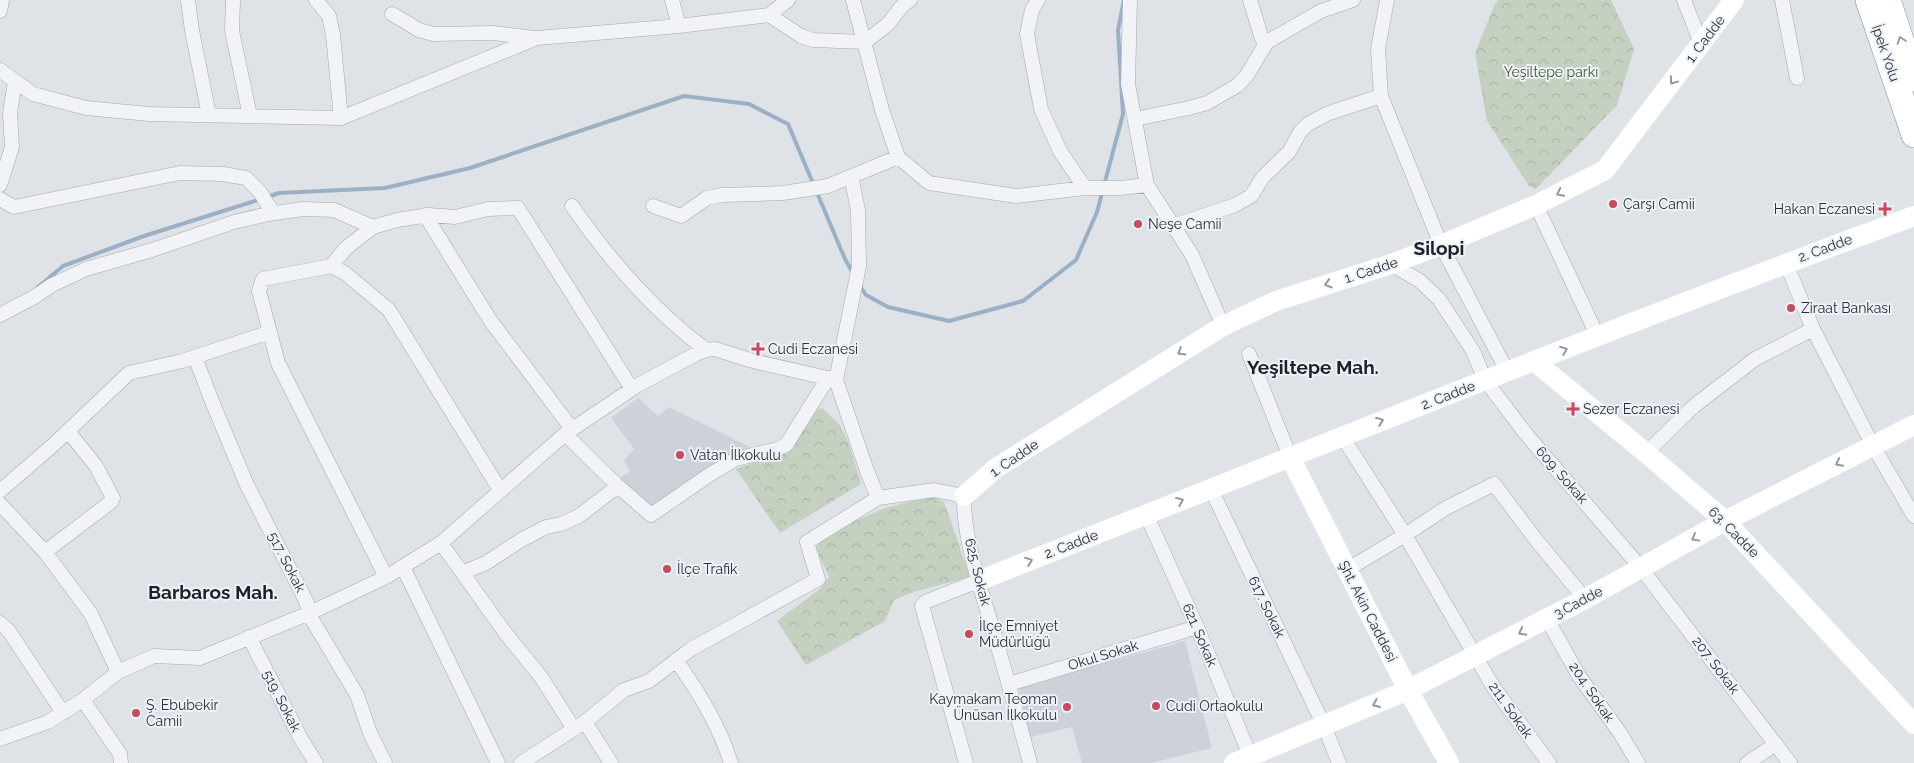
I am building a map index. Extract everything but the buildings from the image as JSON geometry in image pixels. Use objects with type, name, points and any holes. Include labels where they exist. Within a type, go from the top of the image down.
[{"type":"highway","name":"İpek Yolu","points":[[1868,0],[1914,135]]},
{"type":"highway","points":[[1888,0],[1914,79]]},
{"type":"street","points":[[0,11],[2,0]]},
{"type":"street","points":[[188,0],[192,31],[209,115]]},
{"type":"street","points":[[233,0],[232,32],[250,116]]},
{"type":"street","points":[[316,0],[329,16],[331,25],[341,118]]},
{"type":"street","points":[[672,0],[679,26]]},
{"type":"street","points":[[392,14],[419,30],[432,34],[494,33],[537,38],[679,26],[769,15],[788,0]]},
{"type":"street","points":[[854,0],[882,110],[898,157],[929,183],[1016,196],[1085,188],[1120,188],[1147,185]]},
{"type":"street","points":[[769,15],[801,36],[813,40],[865,42],[888,24],[902,6],[910,0]]},
{"type":"street","points":[[1038,0],[1032,10],[1027,34],[1041,109],[1060,151],[1085,188]]},
{"type":"street","points":[[1130,0],[1128,84],[1147,185],[1192,255],[1223,326]]},
{"type":"street","points":[[1250,0],[1261,36],[1267,42]]},
{"type":"street","points":[[1134,119],[1207,103],[1238,85],[1248,76],[1267,42],[1321,11],[1353,0]]},
{"type":"street","points":[[1387,0],[1378,49],[1381,96],[1441,245],[1507,371]]},
{"type":"street","points":[[1684,0],[1701,44]]},
{"type":"street","name":"1. Cadde","points":[[964,496],[996,468],[1223,326],[1276,301],[1391,264],[1441,245],[1536,205],[1605,170],[1734,0]]},
{"type":"street","points":[[1782,0],[1797,78]]},
{"type":"street","points":[[0,70],[33,94],[86,108],[149,114],[341,118],[537,38]]},
{"type":"street","points":[[0,185],[12,147],[10,113],[15,81]]},
{"type":"street","points":[[1173,226],[1235,205],[1251,196],[1263,177],[1289,152],[1300,132],[1308,124],[1329,113],[1381,96]]},
{"type":"street","points":[[653,206],[681,216],[707,198],[723,195],[783,193],[828,186],[898,157]]},
{"type":"street","points":[[0,199],[14,206],[180,173],[223,174],[246,178],[260,192],[273,213]]},
{"type":"street","points":[[425,216],[490,320],[569,432],[618,486],[651,515],[709,474],[736,459],[778,449],[786,445],[832,379],[850,313],[859,266],[858,210],[851,176]]},
{"type":"street","points":[[1536,205],[1598,337]]},
{"type":"street","points":[[572,206],[613,262],[679,330],[706,350]]},
{"type":"street","points":[[331,266],[346,248],[373,227],[397,220],[425,216],[455,217],[488,209],[518,208],[632,389]]},
{"type":"street","points":[[0,315],[36,296],[52,285],[86,269],[152,250],[234,222],[273,213],[302,209],[334,210],[373,227]]},
{"type":"street","name":"2. Cadde","points":[[981,579],[1507,371],[1786,263],[1914,216]]},
{"type":"street","points":[[1786,263],[1813,329],[1873,446],[1914,516]]},
{"type":"street","name":"609. Sokak","points":[[1391,264],[1420,281],[1439,300],[1473,351],[1485,380],[1526,434],[1642,568]]},
{"type":"street","points":[[386,577],[278,363],[259,291],[263,279],[331,266],[345,273],[389,310],[500,490]]},
{"type":"street","points":[[1646,453],[1694,406],[1755,359],[1813,329]]},
{"type":"street","points":[[0,491],[68,431],[129,373],[195,357],[270,332]]},
{"type":"street","points":[[0,739],[48,722],[83,700],[118,672],[154,656],[200,658],[308,613],[386,577],[441,543],[569,432],[632,389],[706,350],[715,349],[753,361],[832,379]]},
{"type":"street","points":[[1249,354],[1290,457]]},
{"type":"street","name":"517. Sokak","points":[[195,357],[247,485],[307,603],[308,613],[357,695],[370,733],[385,763]]},
{"type":"street","name":"63. Cadde","points":[[1534,361],[1725,521],[1914,724]]},
{"type":"street","points":[[832,379],[878,498]]},
{"type":"street","name":"3.Cadde","points":[[1246,761],[1408,690],[1476,656],[1585,599],[1725,521],[1914,425]]},
{"type":"street","points":[[45,552],[111,502],[113,498],[96,466],[68,431]]},
{"type":"street","name":"211. Sokak","points":[[1342,436],[1405,536],[1494,688],[1549,763]]},
{"type":"street","name":"Şht. Akin Caddesi","points":[[1290,457],[1408,690],[1449,763]]},
{"type":"street","points":[[1348,569],[1405,536],[1446,508],[1494,484],[1537,542],[1585,599]]},
{"type":"street","points":[[464,572],[486,563],[521,540],[546,527],[560,524],[579,516],[618,486]]},
{"type":"street","name":"617. Sokak","points":[[1210,489],[1324,726],[1339,763]]},
{"type":"street","points":[[521,763],[579,726],[624,690],[650,681],[691,649],[818,580],[807,542],[878,498],[934,490],[964,496]]},
{"type":"street","name":"625. Sokak","points":[[964,496],[964,517],[1030,763]]},
{"type":"street","points":[[0,504],[45,552],[91,614],[118,672]]},
{"type":"street","name":"621. Sokak","points":[[1146,514],[1197,627],[1246,761]]},
{"type":"street","points":[[441,543],[464,572],[506,634],[579,726],[612,763]]},
{"type":"street","points":[[403,566],[498,763]]},
{"type":"street","name":"207. Sokak","points":[[1642,568],[1790,763]]},
{"type":"street","points":[[966,763],[922,606],[925,602],[981,579]]},
{"type":"street","name":"204. Sokak","points":[[1547,619],[1579,676],[1620,733],[1638,763]]},
{"type":"street","points":[[0,623],[10,632],[63,713]]},
{"type":"street","name":"Okul Sokak","points":[[1010,684],[1197,627]]},
{"type":"street","name":"519. Sokak","points":[[249,637],[316,763]]},
{"type":"street","points":[[676,660],[704,700],[725,745],[731,763]]},
{"type":"street","points":[[83,700],[120,754],[122,763]]},
{"type":"street","points":[[1747,763],[1776,744]]},
{"type":"shaded area","name":"Vatan İlkokulu","points":[[638,398],[658,416],[669,407],[750,447],[715,464],[652,506],[620,478],[630,471],[624,461],[634,449],[611,418]]},
{"type":"shaded area","points":[[1185,641],[1212,748],[1150,763],[1082,763],[1072,727],[1030,737],[1019,687]]},
{"type":"green space","name":"Yeşiltepe parkı","points":[[1498,0],[1611,0],[1634,49],[1617,105],[1536,189],[1529,186],[1487,121],[1475,53]]},
{"type":"green space","points":[[822,408],[840,425],[849,444],[861,484],[780,533],[736,469],[790,450],[816,410]]},
{"type":"green space","points":[[933,496],[944,502],[970,577],[913,592],[894,600],[885,621],[806,665],[777,621],[820,589],[829,577],[816,548],[824,535],[885,508]]},
{"type":"waterway","points":[[860,286],[866,295],[888,307],[949,321],[1023,301],[1076,260],[1097,212],[1123,114],[1118,30],[1124,0]]},
{"type":"waterway","points":[[267,197],[279,193],[385,188],[470,168],[684,96],[749,104],[788,124],[845,259],[853,273]]},
{"type":"waterway","points":[[37,288],[63,266],[144,236],[261,199]]},
{"type":"place","name":"Çarşı Camii","points":[[1613,204]]},
{"type":"place","name":"Hakan Eczanesi","points":[[1885,209]]},
{"type":"place","name":"Neşe Camii","points":[[1138,224]]},
{"type":"place","name":"Ziraat Bankası","points":[[1791,308]]},
{"type":"place","name":"Cudi Eczanesi","points":[[758,349]]},
{"type":"place","name":"Sezer Eczanesi","points":[[1573,409]]},
{"type":"place","name":"Vatan İlkokulu","points":[[680,455]]},
{"type":"place","name":"İlçe Trafik","points":[[667,569]]},
{"type":"place","name":"İlçe Emniyet Müdürlüğü","points":[[969,634]]},
{"type":"place","name":"Cudi Ortaokulu","points":[[1156,706]]},
{"type":"place","name":"Kaymakam Teoman Ünüsan İlkokulu","points":[[1067,707]]},
{"type":"place","name":"Ş. Ebubekir Camii","points":[[136,713]]},
{"type":"district","name":"Silopi","points":[[1439,248]]},
{"type":"district","name":"Yeşiltepe Mah.","points":[[1313,367]]},
{"type":"district","name":"Barbaros Mah.","points":[[213,592]]}]
